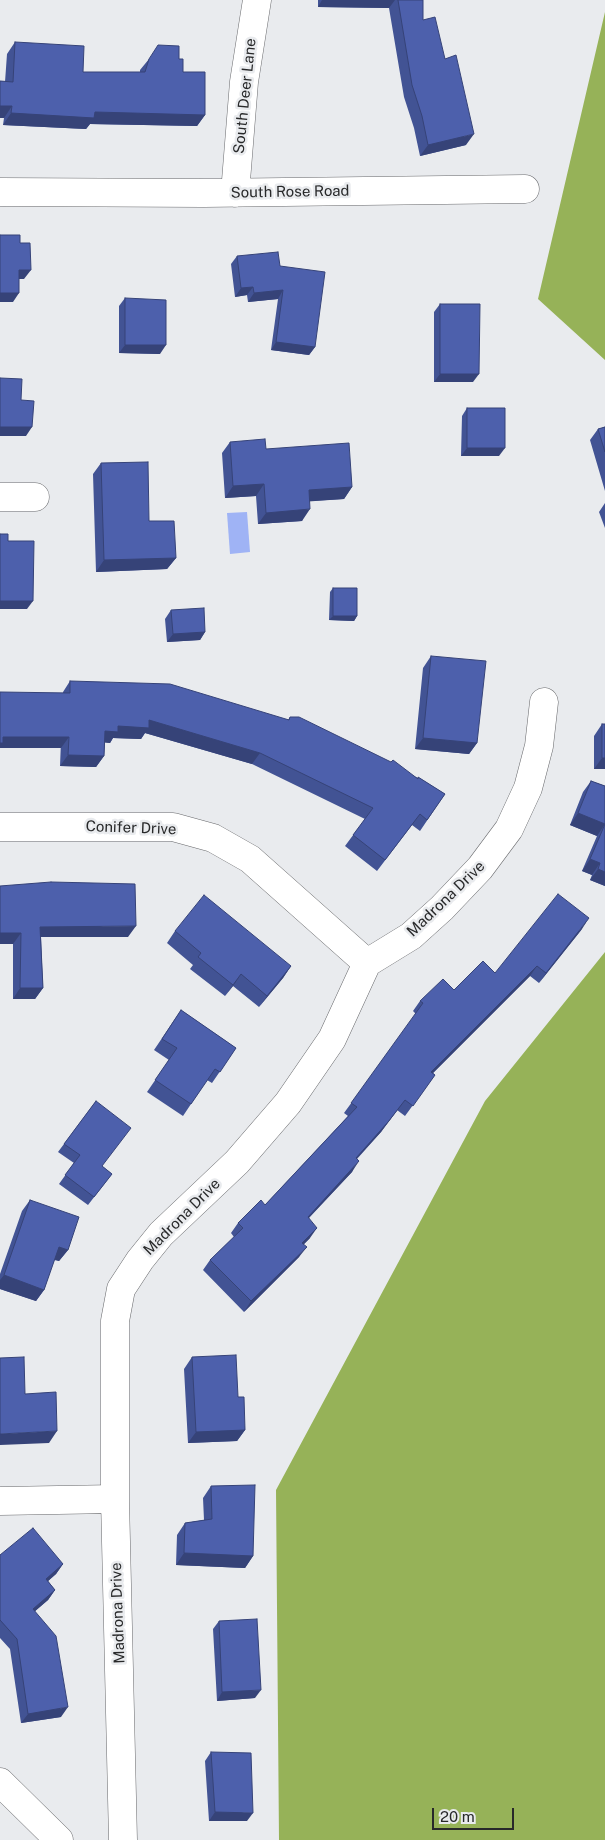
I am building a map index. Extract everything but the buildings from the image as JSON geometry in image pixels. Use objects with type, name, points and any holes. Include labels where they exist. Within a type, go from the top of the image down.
[{"type":"street","name":"South Deer Lane","points":[[235,193],[244,82],[257,0]]},
{"type":"street","name":"South Rose Road","points":[[0,192],[235,193],[525,189]]},
{"type":"street","points":[[0,497],[36,498]]},
{"type":"street","name":"Madrona Drive","points":[[123,1840],[115,1499],[115,1321],[121,1289],[160,1234],[237,1162],[288,1104],[332,1039],[367,963],[411,936],[442,908],[480,868],[509,829],[528,788],[539,746],[544,702]]},
{"type":"street","name":"Conifer Drive","points":[[0,827],[173,826],[213,838],[250,859],[367,963]]},
{"type":"street","points":[[0,1501],[115,1499]]},
{"type":"street","points":[[0,1782],[59,1840]]},
{"type":"green space","points":[[605,12],[605,360],[538,299]]},
{"type":"green space","points":[[605,952],[605,1840],[279,1840],[276,1490],[485,1101]]},
{"type":"water","points":[[247,512],[250,552],[230,554],[227,513]]}]
